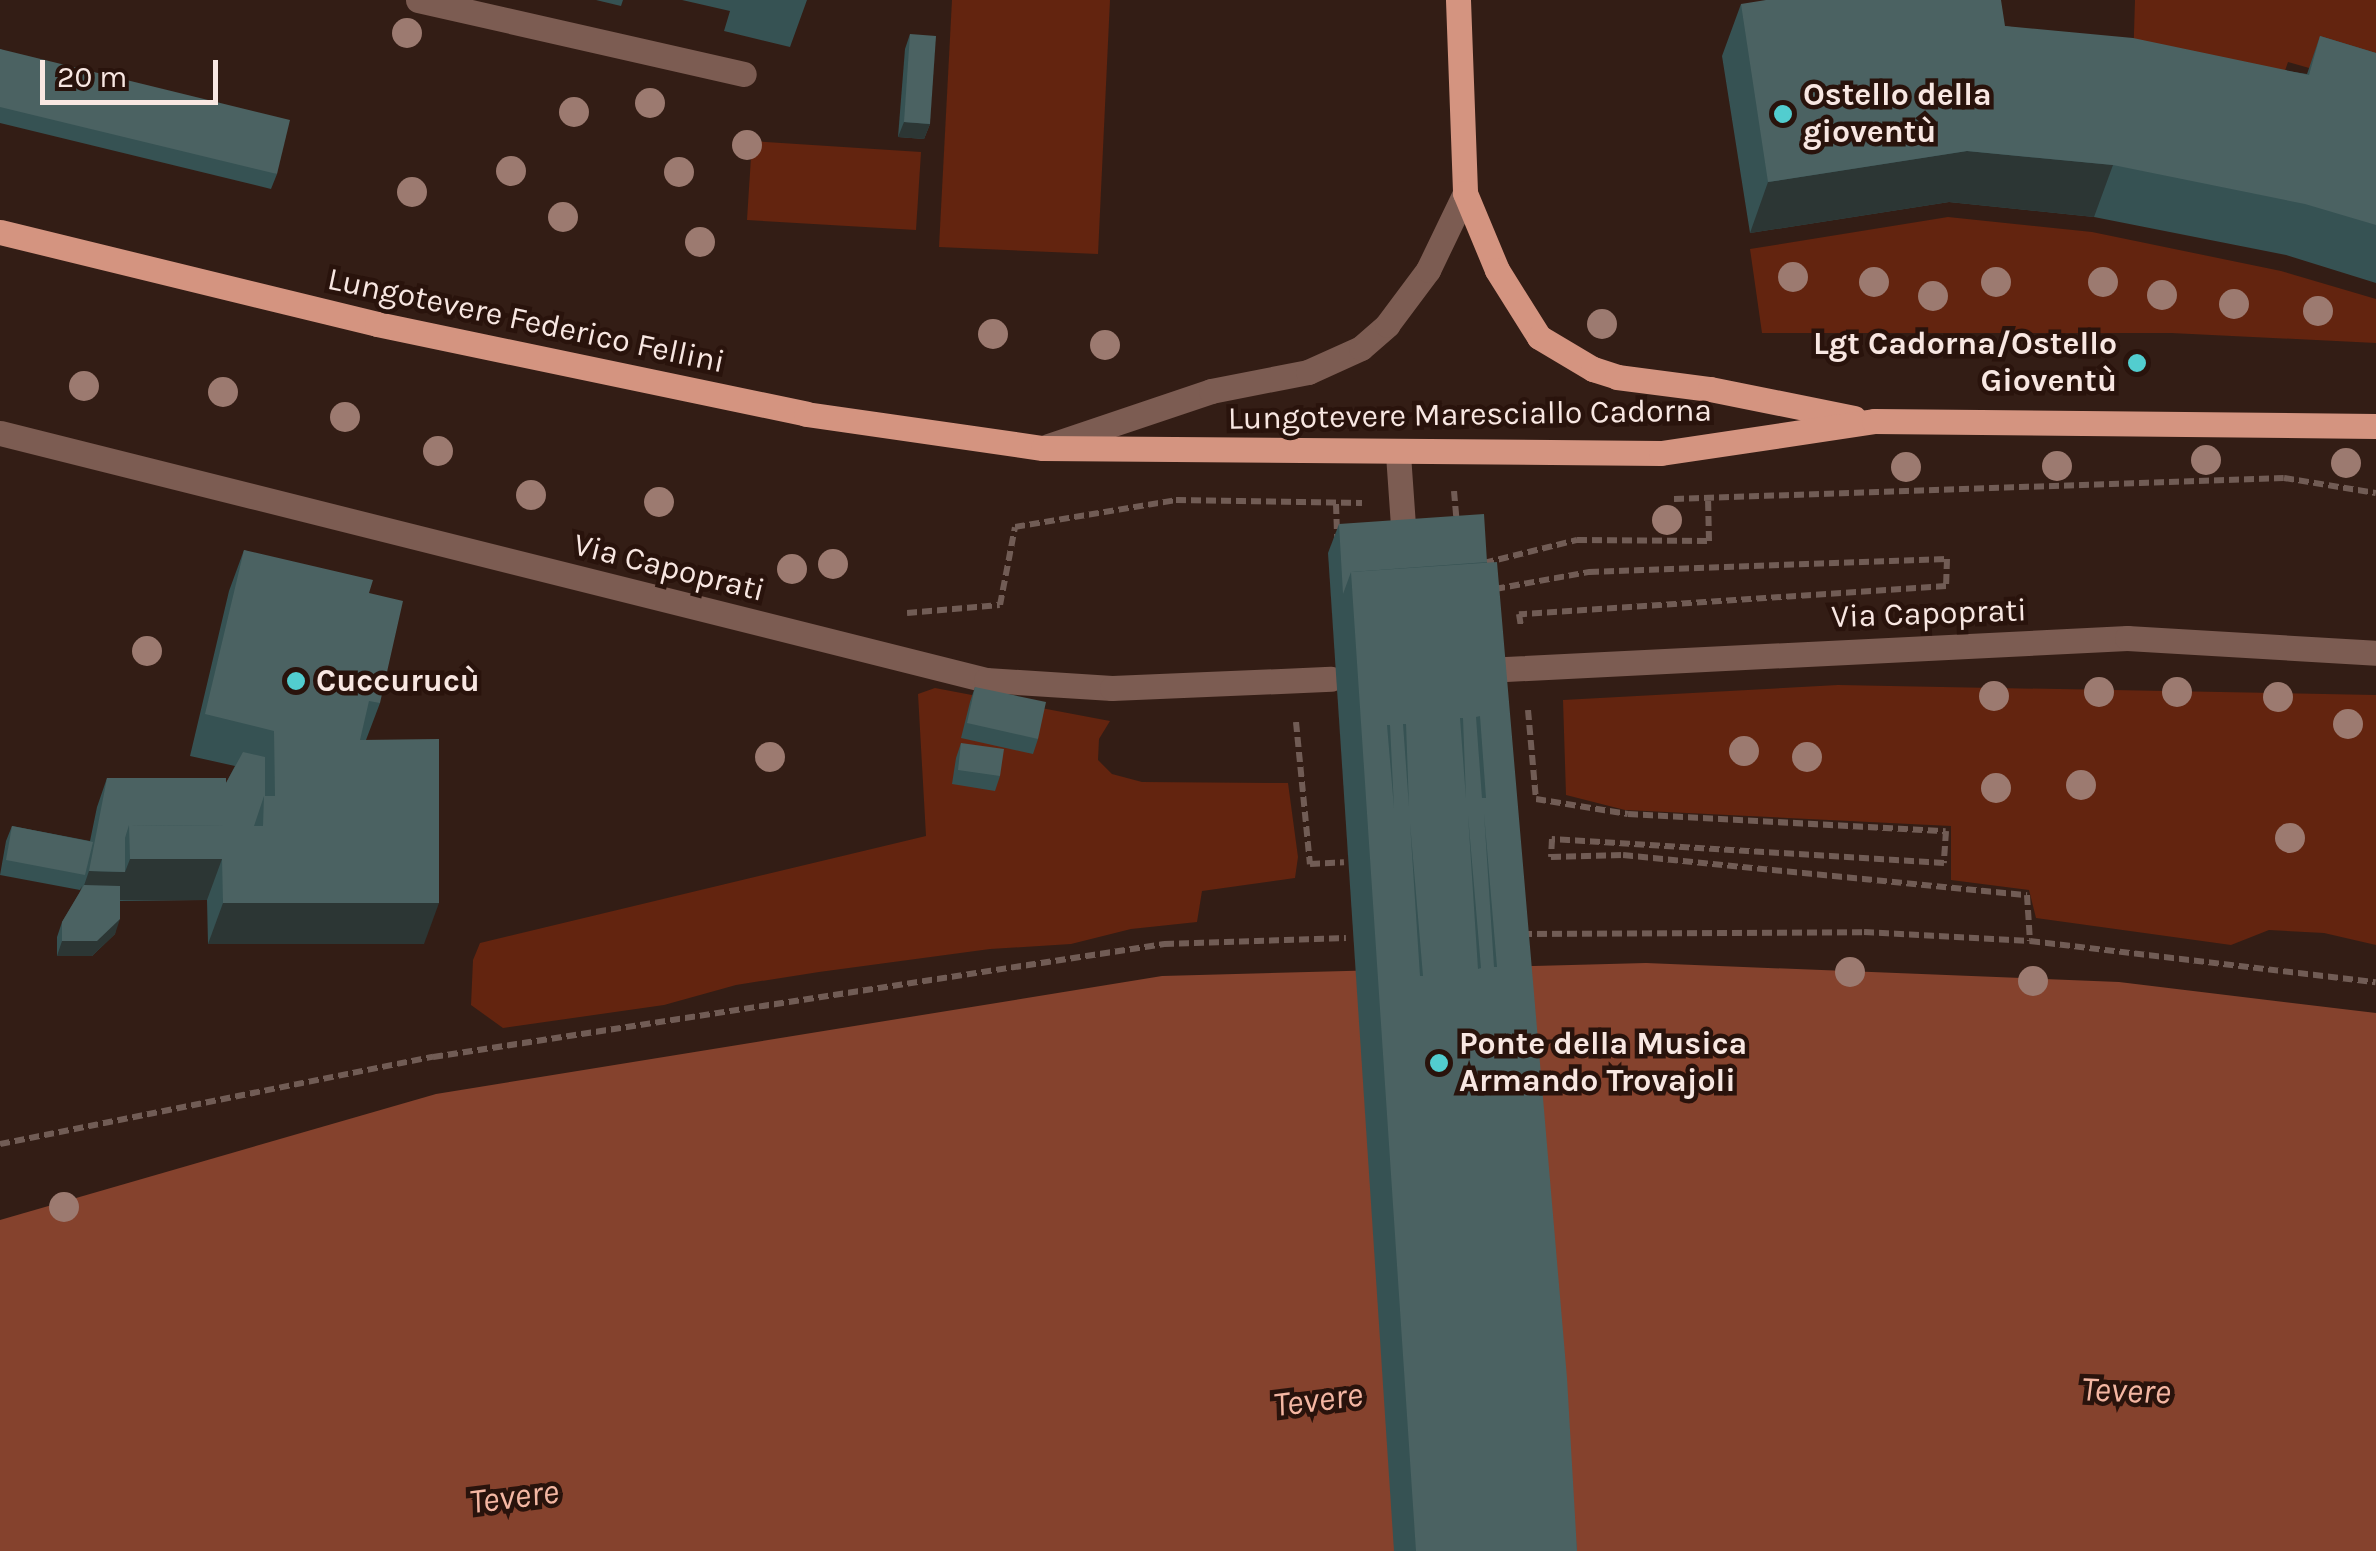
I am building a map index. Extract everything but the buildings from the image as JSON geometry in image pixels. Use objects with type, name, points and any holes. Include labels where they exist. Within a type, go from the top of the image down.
[{"type":"main road","points":[[1458,0],[1465,193],[1519,311],[1539,337],[1574,359],[1617,376],[1710,389],[1874,422]]},
{"type":"main road","name":"Lungotevere Federico Fellini","points":[[0,232],[377,324],[747,402],[928,434],[1043,448]]},
{"type":"main road","name":"Lungotevere Maresciallo Cadorna","points":[[1043,448],[1398,454],[1661,452],[1874,422],[2376,426]]},
{"type":"street","points":[[418,0],[744,74]]},
{"type":"street","points":[[1043,448],[1211,391],[1308,372],[1361,348],[1386,324],[1428,270],[1465,193]]},
{"type":"street","name":"Via Capoprati","points":[[0,433],[986,680],[1098,688],[1331,679]]},
{"type":"street","points":[[1398,454],[1407,587]]},
{"type":"street","name":"Via Capoprati","points":[[1486,670],[2127,638],[2376,653]]},
{"type":"path","points":[[1336,453],[1337,551]]},
{"type":"path","points":[[1664,499],[2284,478],[2376,493]]},
{"type":"path","points":[[892,614],[1000,606],[1015,527],[1176,500],[1336,505],[1470,498]]},
{"type":"path","points":[[1485,577],[1484,562],[1577,540],[1710,541],[1708,498]]},
{"type":"path","points":[[1485,591],[1590,572],[1947,559],[1946,586],[1520,614],[1522,638]]},
{"type":"path","points":[[1294,681],[1310,864],[1344,862]]},
{"type":"path","points":[[1528,703],[1536,800],[1628,814],[1946,831],[1944,863],[1552,839],[1551,857],[1624,855],[2027,895],[2030,941]]},
{"type":"path","points":[[1510,934],[1864,932],[2030,941],[2376,982]]},
{"type":"path","points":[[0,1144],[434,1056],[1104,953],[1164,944],[1346,938]]},
{"type":"shaded area","points":[[952,0],[1110,0],[1098,254],[939,247]]},
{"type":"shaded area","points":[[2135,0],[2376,0],[2376,87],[2288,62],[2277,94],[2133,66]]},
{"type":"shaded area","points":[[752,141],[921,152],[916,230],[747,220]]},
{"type":"shaded area","points":[[1948,217],[2092,232],[2281,271],[2376,299],[2376,343],[2171,333],[1762,333],[1750,249]]},
{"type":"shaded area","points":[[1838,685],[2376,695],[2376,945],[2324,933],[2269,930],[2231,945],[2036,918],[2029,890],[1951,880],[1951,826],[1625,810],[1566,795],[1563,700]]},
{"type":"shaded area","points":[[935,688],[1110,721],[1099,739],[1098,760],[1112,774],[1142,782],[1288,783],[1298,857],[1295,878],[1202,891],[1197,922],[1131,929],[1071,944],[990,949],[819,972],[736,985],[664,1005],[503,1028],[471,1005],[473,960],[480,943],[926,836],[918,694]]},
{"type":"water","name":"Tevere","points":[[1646,963],[2119,982],[2376,1013],[2376,1551],[0,1551],[0,1220],[436,1094],[1162,976]]},
{"type":"place","name":"Ostello della gioventù","points":[[1783,114]]},
{"type":"place","name":"Lgt Cadorna/Ostello Gioventù","points":[[2137,363]]},
{"type":"place","name":"Cuccurucù","points":[[296,681]]},
{"type":"place","name":"Ponte della Musica Armando Trovajoli","points":[[1439,1063]]}]
